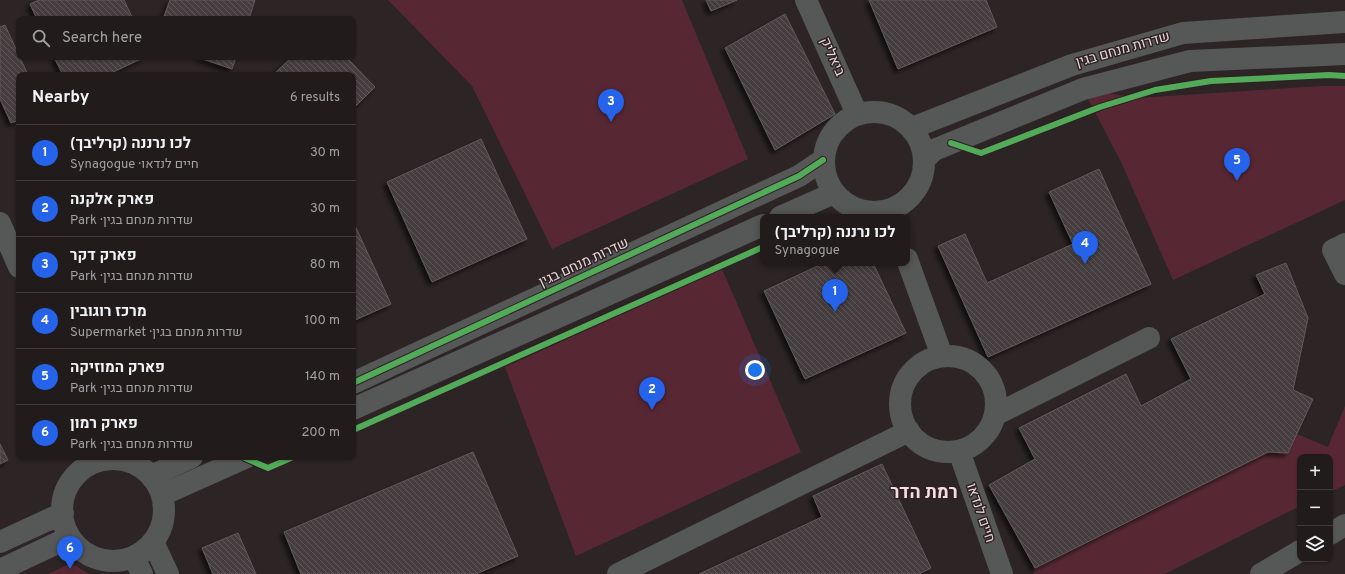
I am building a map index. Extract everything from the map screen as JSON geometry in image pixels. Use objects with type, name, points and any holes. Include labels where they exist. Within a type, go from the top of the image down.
[{"type":"street","name":"ביאליק","points":[[806,0],[857,114]]},
{"type":"street","name":"שדרות מנחם בגין","points":[[912,128],[1072,65],[1183,32],[1345,22]]},
{"type":"street","name":"שדרות מנחם בגין","points":[[924,160],[934,150],[1082,89],[1190,61],[1345,54]]},
{"type":"street","points":[[872,111],[887,113],[900,119],[912,128],[921,143],[924,160],[922,176],[915,191],[904,203],[891,213],[874,213],[859,210],[845,204],[834,192],[826,177],[823,160],[826,145],[833,132],[844,121],[857,114],[872,111]]},
{"type":"street","name":"שדרות מנחם בגין","points":[[356,382],[799,176],[823,160]]},
{"type":"street","points":[[786,214],[834,192]]},
{"type":"street","points":[[0,224],[16,260]]},
{"type":"street","points":[[356,408],[760,225]]},
{"type":"street","points":[[1345,244],[1333,250],[1345,274]]},
{"type":"street","points":[[910,266],[942,356]]},
{"type":"street","points":[[995,415],[1149,338]]},
{"type":"street","points":[[942,356],[957,357],[972,362],[983,371],[992,384],[996,399],[995,415],[991,427],[983,438],[972,446],[959,451],[945,452],[931,449],[918,442],[909,432],[902,417],[900,400],[904,384],[913,371],[926,361],[942,356]]},
{"type":"street","points":[[618,574],[909,432]]},
{"type":"street","name":"חיים לנדאו","points":[[959,451],[997,572]]},
{"type":"street","points":[[100,460],[89,465],[78,474],[69,485],[64,498],[63,513],[65,525],[70,537],[80,548],[91,556],[105,561],[120,561],[138,565],[144,551],[153,542],[161,528],[164,512],[162,495],[158,485],[151,476],[137,465],[120,460]]},
{"type":"street","points":[[151,476],[186,460]]},
{"type":"street","points":[[162,495],[240,460]]},
{"type":"street","points":[[0,542],[63,513]]},
{"type":"street","points":[[1333,532],[1345,525]]},
{"type":"street","points":[[0,570],[70,537]]},
{"type":"street","points":[[153,542],[168,574]]},
{"type":"street","points":[[1261,574],[1297,553]]},
{"type":"shaded area","points":[[388,0],[682,0],[748,159],[552,249],[472,86]]},
{"type":"shaded area","points":[[1320,86],[1345,86],[1345,200],[1173,280],[1121,162],[1083,89],[1137,98]]},
{"type":"shaded area","points":[[722,269],[801,452],[576,556],[505,367]]},
{"type":"shaded area","points":[[1345,406],[1345,485],[1333,491],[1333,454],[1297,454],[1297,508],[1165,574],[1033,574],[1035,568],[1268,452],[1288,453],[1297,434],[1328,447]]},
{"type":"shaded area","points":[[71,563],[89,574],[48,574]]},
{"type":"building","points":[[39,0],[124,0],[132,16],[36,16],[30,4]]},
{"type":"building","points":[[170,0],[255,0],[250,16],[164,16]]},
{"type":"building","points":[[706,0],[737,0],[711,11]]},
{"type":"building","points":[[869,0],[986,0],[997,27],[898,69]]},
{"type":"building","points":[[785,14],[835,114],[775,150],[725,48]]},
{"type":"building","points":[[5,25],[16,49],[16,60],[21,60],[27,72],[16,72],[16,121],[11,123],[0,99],[0,27]]},
{"type":"building","points":[[56,60],[139,60],[113,72],[62,72]]},
{"type":"building","points":[[206,60],[235,60],[232,69]]},
{"type":"building","points":[[289,60],[349,60],[375,87],[356,106],[356,72],[276,72]]},
{"type":"building","points":[[481,139],[527,239],[432,282],[387,182]]},
{"type":"building","points":[[1099,169],[1151,284],[988,357],[938,246],[965,234],[987,283],[1073,244],[1049,192]]},
{"type":"building","points":[[356,228],[391,304],[356,320]]},
{"type":"building","points":[[1286,263],[1308,318],[1293,390],[1313,399],[1288,453],[1268,452],[1035,568],[989,485],[1035,459],[1019,428],[1126,374],[1141,406],[1191,379],[1171,339],[1265,294],[1256,275]]},
{"type":"building","points":[[818,266],[874,266],[906,333],[805,379],[764,291]]},
{"type":"building","points":[[0,444],[8,460],[0,464]]},
{"type":"building","points":[[473,452],[518,556],[476,574],[301,574],[284,532]]},
{"type":"building","points":[[882,464],[931,568],[919,574],[699,574],[822,517],[813,496]]},
{"type":"building","points":[[238,533],[256,574],[213,574],[202,548]]},
{"type":"cycle path","points":[[951,143],[981,153],[1100,107],[1155,90],[1211,81],[1329,75],[1345,76]]},
{"type":"cycle path","points":[[356,382],[799,176],[823,160]]},
{"type":"cycle path","points":[[356,429],[760,248]]},
{"type":"cycle path","points":[[250,460],[268,468],[286,460]]},
{"type":"place","name":"פארק דקר","points":[[611,122]]},
{"type":"place","name":"פארק המוזיקה","points":[[1237,181]]},
{"type":"place","name":"מרכז רוגובין","points":[[1085,264]]},
{"type":"place","name":"לכו נרננה (קרליבך)","points":[[835,312]]},
{"type":"place","name":"פארק אלקנה","points":[[652,410]]},
{"type":"place","name":"פארק רמון","points":[[70,569]]},
{"type":"district","name":"רמת הדר","points":[[924,493]]}]
